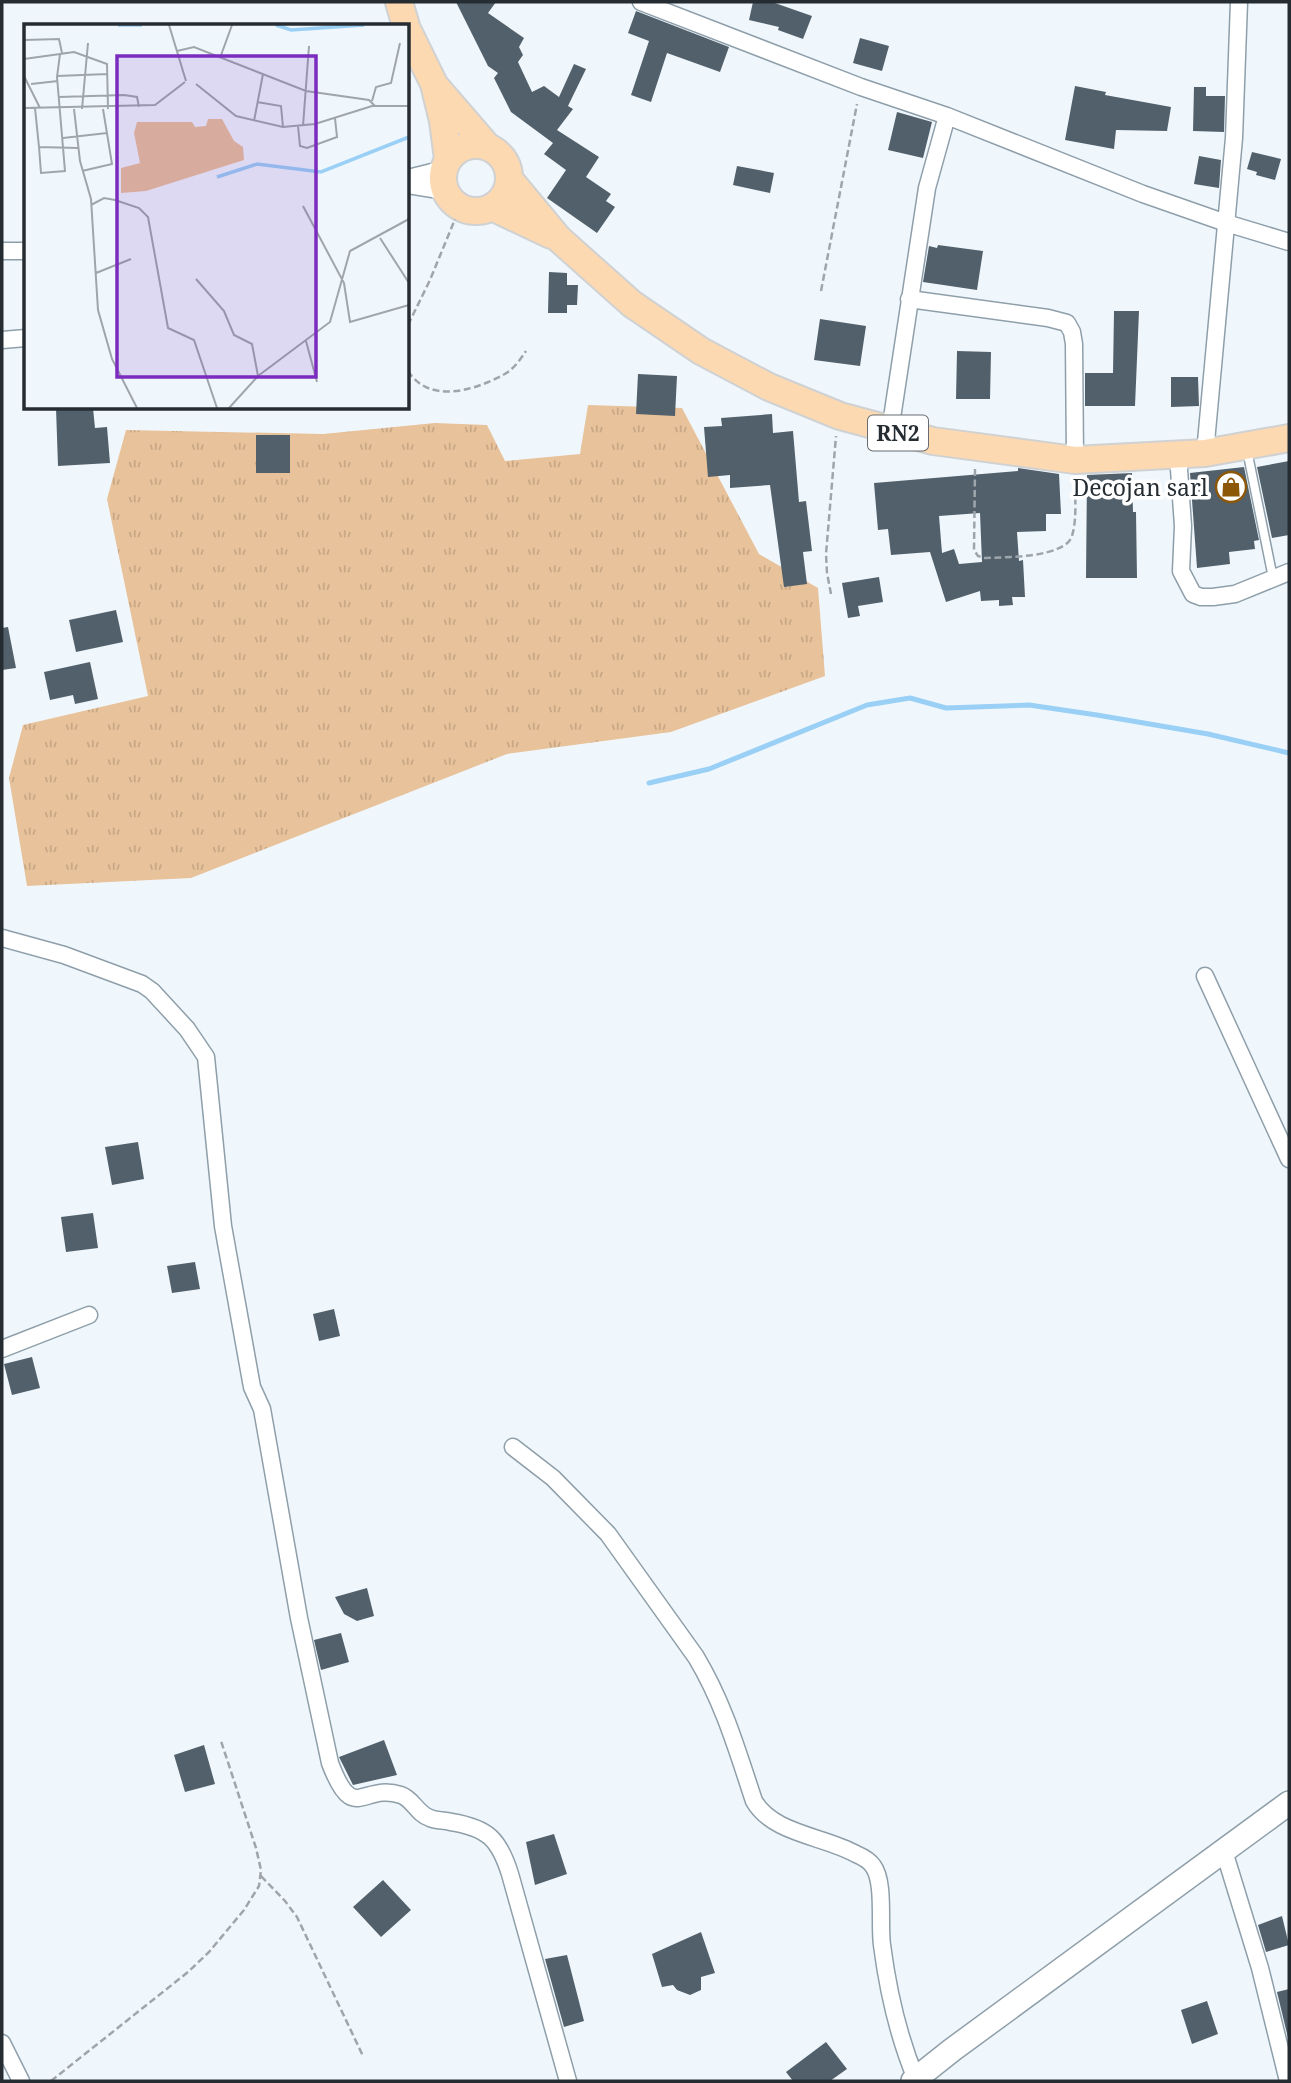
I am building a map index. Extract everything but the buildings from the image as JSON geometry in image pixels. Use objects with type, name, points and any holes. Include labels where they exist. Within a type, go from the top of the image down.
[{"type":"main road","name":"RN2","points":[[399,2],[406,24]]},
{"type":"main road","name":"RN2","points":[[410,35],[433,84],[443,121],[449,182],[471,211],[492,207],[559,239]]},
{"type":"main road","name":"RN2","points":[[433,84],[486,146],[504,159],[510,180],[559,239],[632,304],[701,351],[769,387],[840,416],[890,431],[933,441],[1075,460],[1178,456],[1247,447],[1289,438]]},
{"type":"main road","points":[[449,182],[456,151],[465,146],[486,146]]},
{"type":"main road","points":[[492,207],[501,200],[510,180]]},
{"type":"main road","points":[[914,2080],[1131,1917],[1289,1803]]},
{"type":"street","points":[[641,2],[669,7],[861,87],[947,116],[1143,194],[1289,242]]},
{"type":"street","points":[[1205,453],[1234,138],[1239,2]]},
{"type":"street","points":[[890,431],[927,188],[947,116]]},
{"type":"street","points":[[410,178],[449,182]]},
{"type":"street","points":[[410,185],[449,182]]},
{"type":"street","points":[[2,251],[24,251]]},
{"type":"street","points":[[909,299],[1067,323],[1074,344],[1075,460]]},
{"type":"street","points":[[2,340],[24,338]]},
{"type":"street","points":[[1178,456],[1183,526],[1181,570],[1193,594],[1201,597],[1235,594],[1289,572]]},
{"type":"street","points":[[2,938],[83,961],[142,985],[152,991],[187,1029],[206,1057],[220,1201],[239,1318],[252,1387],[262,1409],[299,1618],[330,1763],[339,1784],[349,1797],[401,1795],[428,1817],[470,1826],[490,1835],[497,1842],[510,1874],[568,2081]]},
{"type":"street","points":[[1205,976],[1289,1159]]},
{"type":"street","points":[[2,1349],[89,1315]]},
{"type":"street","points":[[513,1447],[553,1478],[608,1534],[696,1657],[729,1722],[754,1801],[760,1810],[781,1826],[843,1846],[868,1860],[875,1868],[879,1882],[882,1947],[894,2014],[914,2080]]},
{"type":"street","points":[[1224,1852],[1260,1968],[1288,2081]]},
{"type":"street","points":[[2,2043],[21,2081]]},
{"type":"lane","points":[[1247,447],[1273,578]]},
{"type":"path","points":[[821,291],[861,87]]},
{"type":"path","points":[[410,321],[430,279],[449,182]]},
{"type":"path","points":[[410,374],[424,388],[438,392],[453,391],[504,374],[526,351]]},
{"type":"path","points":[[831,594],[826,554],[840,416]]},
{"type":"path","points":[[975,446],[974,550],[978,556],[985,558],[1053,552],[1066,546],[1072,538],[1076,509],[1075,460]]},
{"type":"path","points":[[51,2081],[162,1995],[209,1952],[244,1910],[259,1886],[261,1876],[256,1848],[221,1741]]},
{"type":"path","points":[[261,1876],[285,1900],[297,1917],[363,2056]]},
{"type":"green space","points":[[588,405],[682,408],[759,554],[818,588],[825,676],[671,732],[507,754],[191,878],[27,886],[9,778],[23,725],[148,696],[107,499],[126,430],[323,434],[435,423],[487,425],[505,461],[580,454]]},
{"type":"waterway","points":[[649,783],[709,769],[867,705],[910,698],[946,708],[1029,705],[1208,734],[1289,753]]},
{"type":"place","name":"Decojan sarl","points":[[1231,487]]}]
